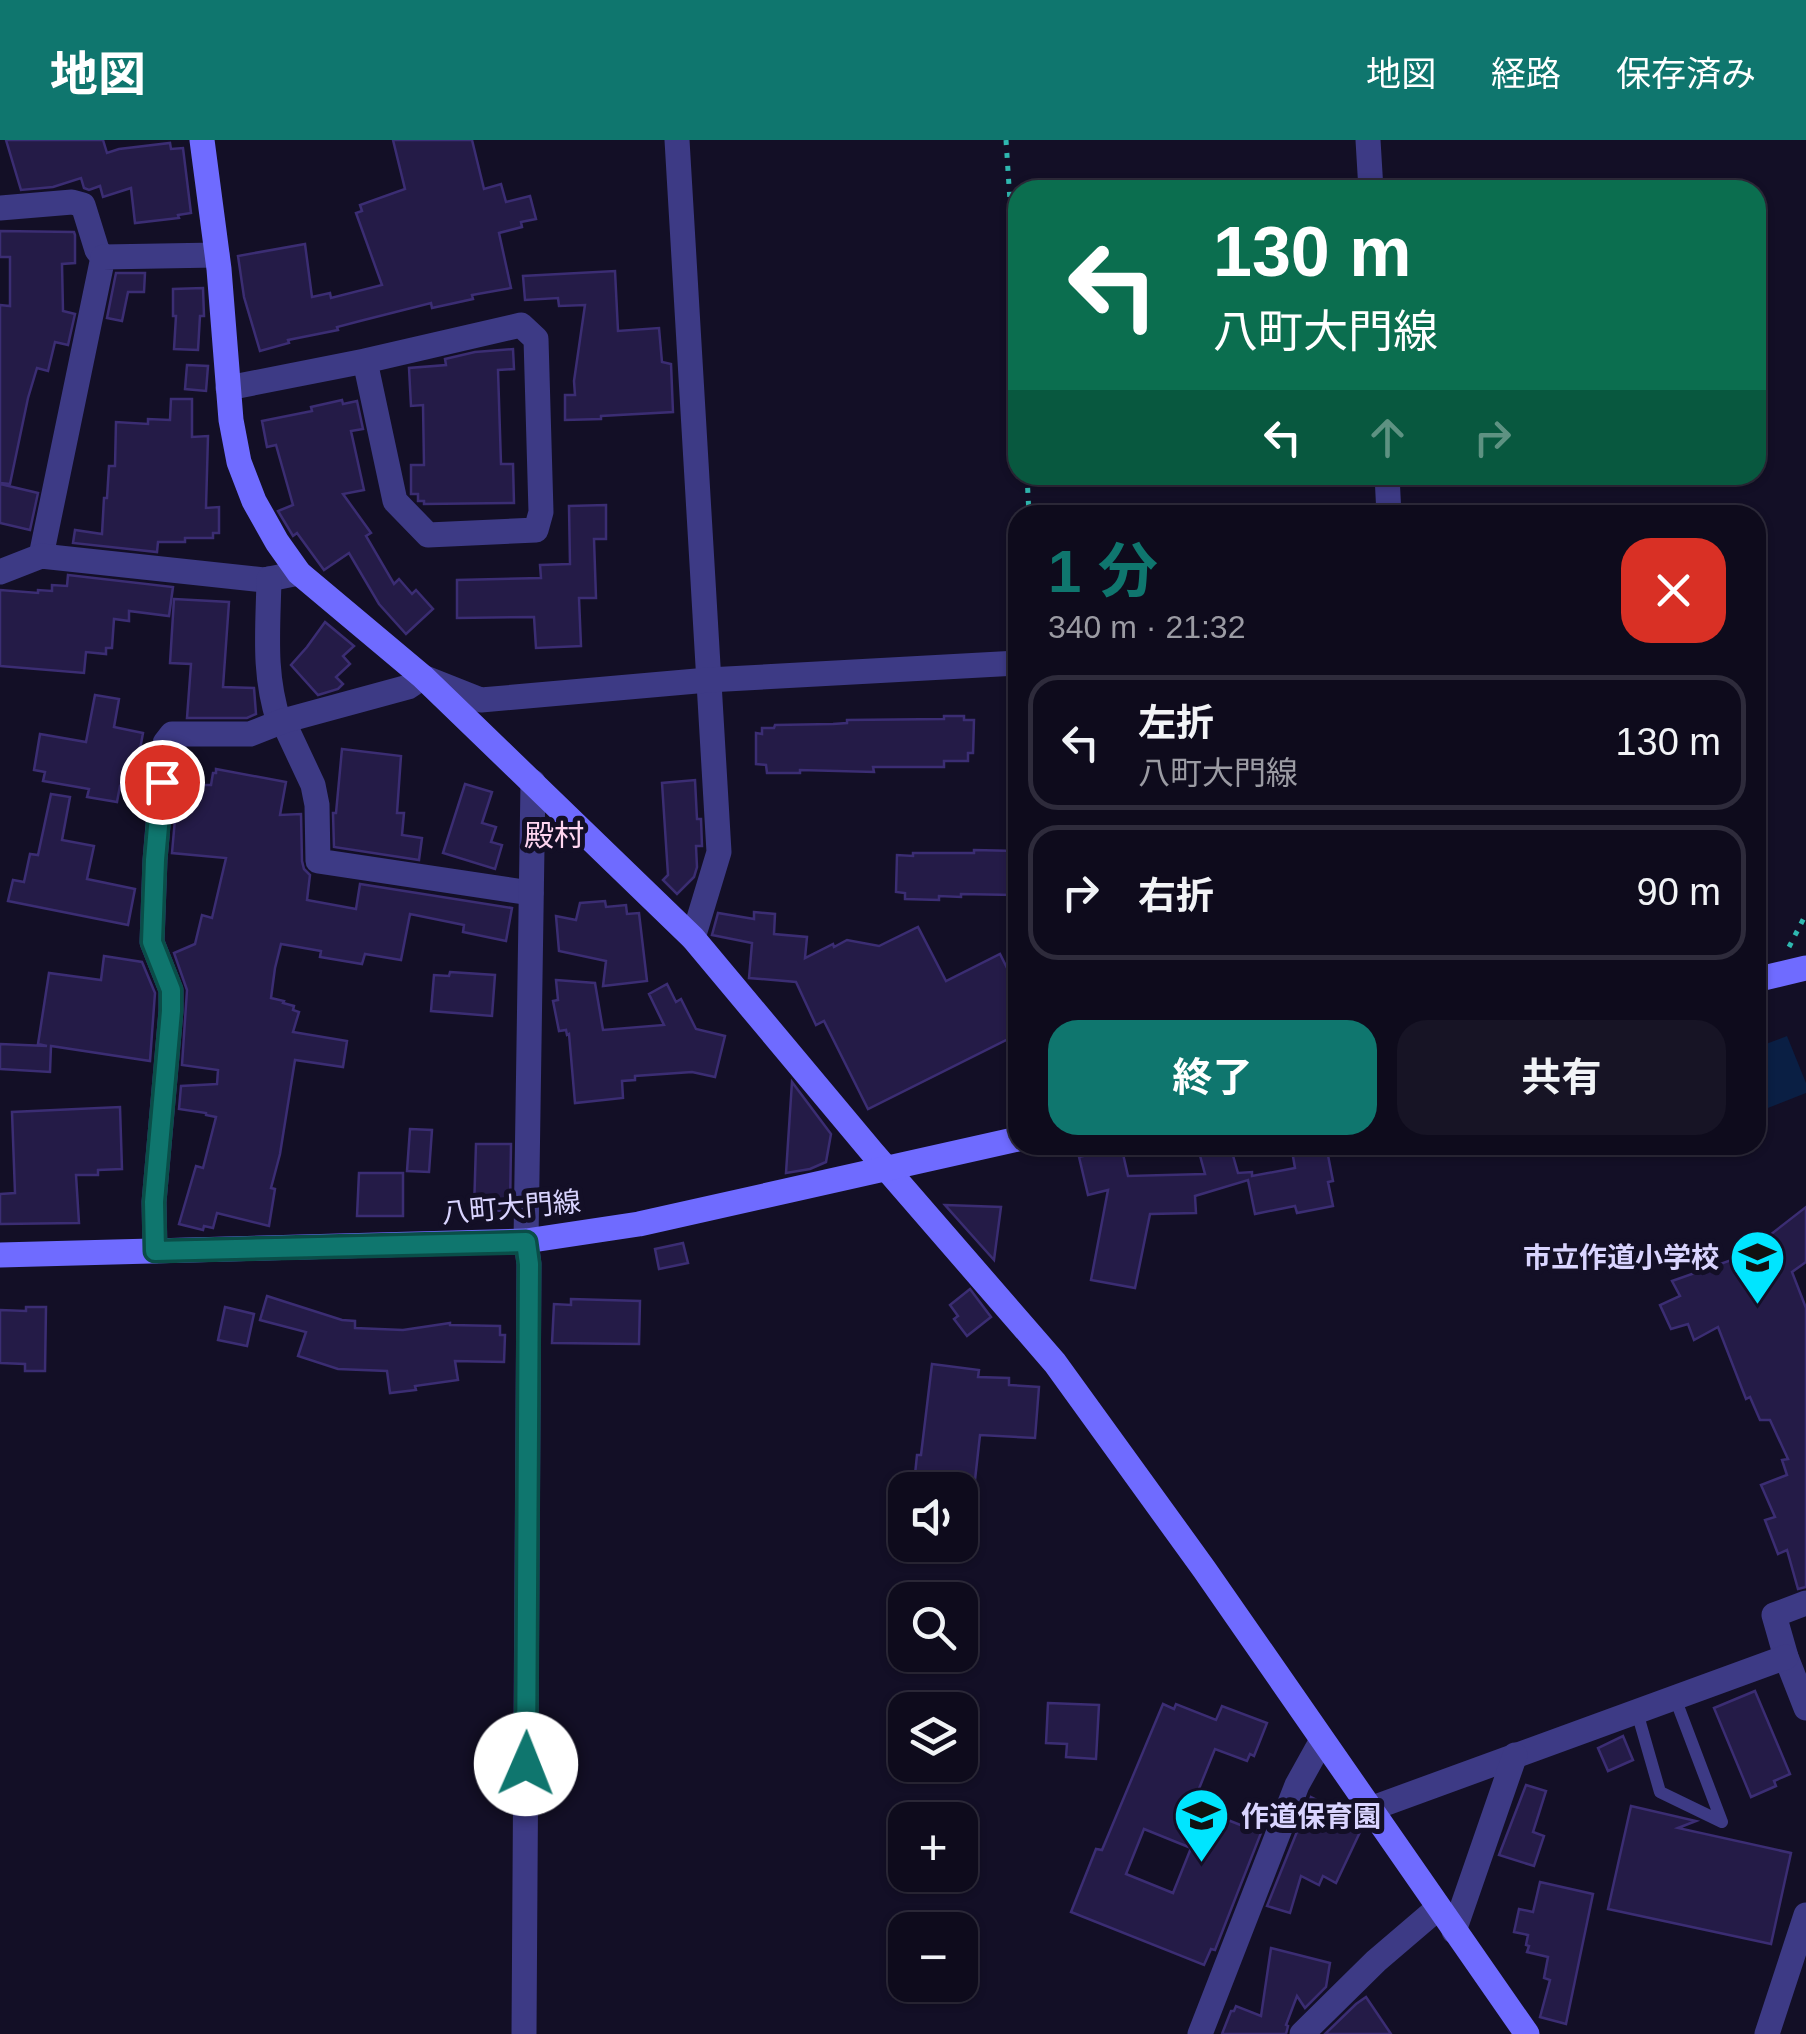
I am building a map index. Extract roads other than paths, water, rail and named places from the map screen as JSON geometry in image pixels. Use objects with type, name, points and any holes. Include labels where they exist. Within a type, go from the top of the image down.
[{"type":"street","points":[[202,140],[217,255],[231,420],[239,462],[254,501],[277,542],[299,572],[422,677],[692,938],[1055,1363],[1204,1569],[1527,2034]]},
{"type":"street","points":[[677,140],[718,852],[692,938]]},
{"type":"street","points":[[1368,140],[1370,180]]},
{"type":"street","points":[[0,208],[83,204],[97,250],[103,256],[217,255]]},
{"type":"street","points":[[41,556],[103,256]]},
{"type":"street","points":[[228,388],[521,325],[536,339],[541,512],[536,530],[428,535],[394,501],[365,361]]},
{"type":"street","points":[[0,572],[41,556],[269,579],[299,572]]},
{"type":"street","points":[[269,579],[270,696],[313,785],[318,860],[531,894]]},
{"type":"street","points":[[422,677],[480,700],[708,680],[1008,664]]},
{"type":"street","points":[[155,1251],[154,1202],[171,1011],[171,990],[152,942],[165,744],[172,734],[250,734],[281,721],[408,687],[422,677]]},
{"type":"street","points":[[524,2034],[529,1284],[526,1242],[533,782]]},
{"type":"street","points":[[1766,977],[1806,968]]},
{"type":"street","name":"八町大門線","points":[[0,1255],[526,1242],[639,1224],[1008,1141]]},
{"type":"street","points":[[1806,1603],[1774,1615],[1806,1708]]},
{"type":"street","points":[[1370,1809],[1786,1657]]},
{"type":"street","points":[[1200,2034],[1296,1785],[1322,1740]]},
{"type":"street","points":[[1454,1931],[1515,1755]]},
{"type":"street","points":[[1302,2034],[1376,1961],[1438,1908]]},
{"type":"street","points":[[1768,2034],[1806,1915]]},
{"type":"lane","points":[[1637,1712],[1660,1792],[1722,1822],[1675,1698]]},
{"type":"water","points":[[1787,1036],[1806,1083],[1806,1093],[1766,1109],[1766,1044]]},
{"type":"place","name":"市立作道小学校","points":[[1758,1306]]},
{"type":"place","name":"作道保育園","points":[[1202,1865]]},
{"type":"district","name":"殿村","points":[[554,836]]}]
